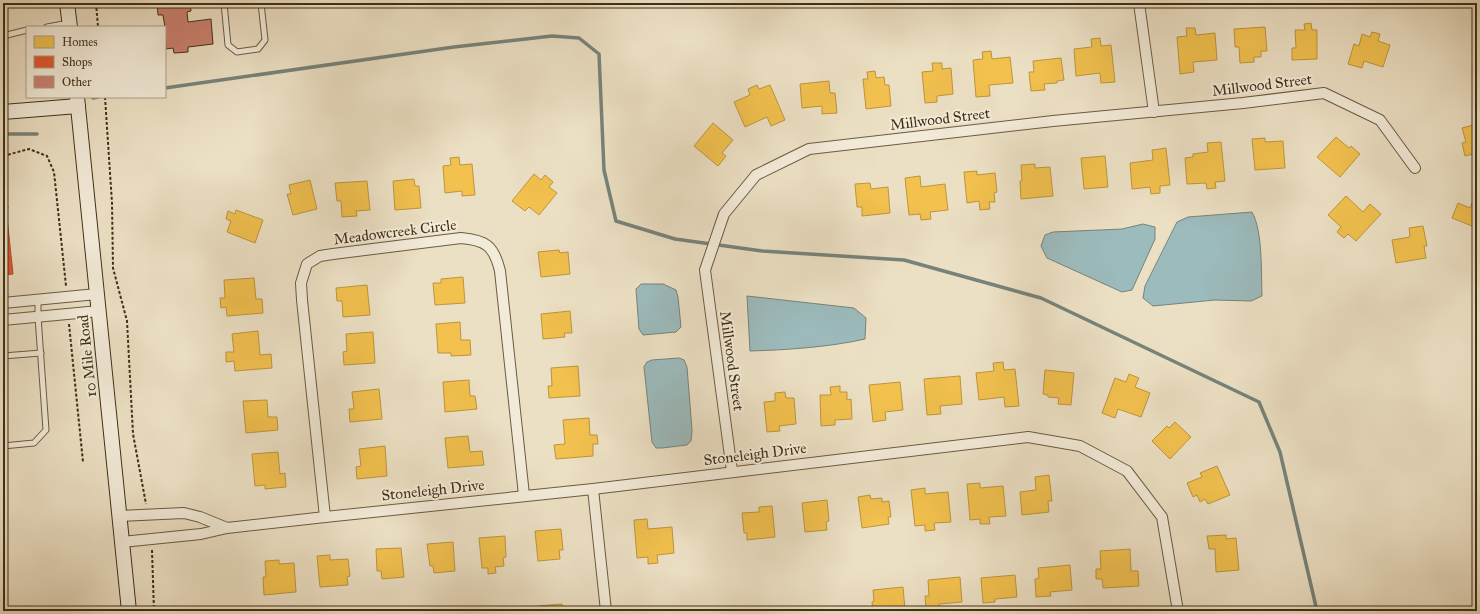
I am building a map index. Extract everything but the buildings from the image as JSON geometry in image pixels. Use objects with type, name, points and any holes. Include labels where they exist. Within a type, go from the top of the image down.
[{"type":"main road","points":[[67,3],[69,25]]},
{"type":"main road","points":[[3,112],[77,101]]},
{"type":"main road","name":"10 Mile Road","points":[[77,101],[129,611]]},
{"type":"street","points":[[1139,3],[1154,112]]},
{"type":"street","name":"Millwood Street","points":[[732,471],[705,270],[724,214],[756,175],[809,149],[1053,121],[1243,103],[1324,93],[1380,120],[1415,168]]},
{"type":"street","name":"Meadowcreek Circle","points":[[324,517],[302,300],[301,283],[307,264],[320,256],[461,238],[475,239],[488,246],[497,258],[524,496]]},
{"type":"street","points":[[3,303],[97,294]]},
{"type":"street","points":[[3,320],[99,312]]},
{"type":"street","name":"Stoneleigh Drive","points":[[122,542],[201,534],[227,528],[593,489],[732,471],[1028,437],[1080,446],[1127,471],[1162,517],[1178,611]]},
{"type":"street","points":[[593,489],[606,611]]},
{"type":"street","name":"Stoneleigh Drive","points":[[119,516],[184,513],[200,517],[227,528]]},
{"type":"lane","points":[[224,3],[228,45],[237,52],[258,49],[265,40],[262,3]]},
{"type":"lane","points":[[58,26],[69,25]]},
{"type":"lane","points":[[3,36],[26,30]]},
{"type":"lane","points":[[3,446],[34,443],[46,430],[38,300]]},
{"type":"lane","points":[[3,356],[41,353]]},
{"type":"path","points":[[96,3],[98,26]]},
{"type":"path","points":[[105,98],[112,203],[113,268],[127,321],[133,434],[148,514]]},
{"type":"path","points":[[151,539],[154,611]]},
{"type":"water","points":[[1252,212],[1256,220],[1260,241],[1262,296],[1251,301],[1215,300],[1153,306],[1143,298],[1145,286],[1177,222],[1188,217]]},
{"type":"water","points":[[1143,224],[1155,227],[1155,239],[1132,290],[1122,292],[1047,258],[1041,246],[1045,235],[1053,232],[1122,229]]},
{"type":"water","points":[[641,284],[663,284],[676,290],[681,327],[676,332],[643,335],[639,329],[636,289]]},
{"type":"water","points":[[747,296],[854,308],[866,318],[865,339],[808,348],[750,351]]},
{"type":"water","points":[[679,358],[684,360],[687,367],[692,430],[691,441],[687,445],[656,448],[652,442],[644,367],[647,362],[652,360]]},
{"type":"waterway","points":[[166,88],[454,47],[552,36],[579,38],[599,54],[604,170],[616,221],[675,239],[762,251],[904,260],[1041,298],[1259,402],[1280,452],[1317,611]]},
{"type":"waterway","points":[[3,134],[37,134]]}]
